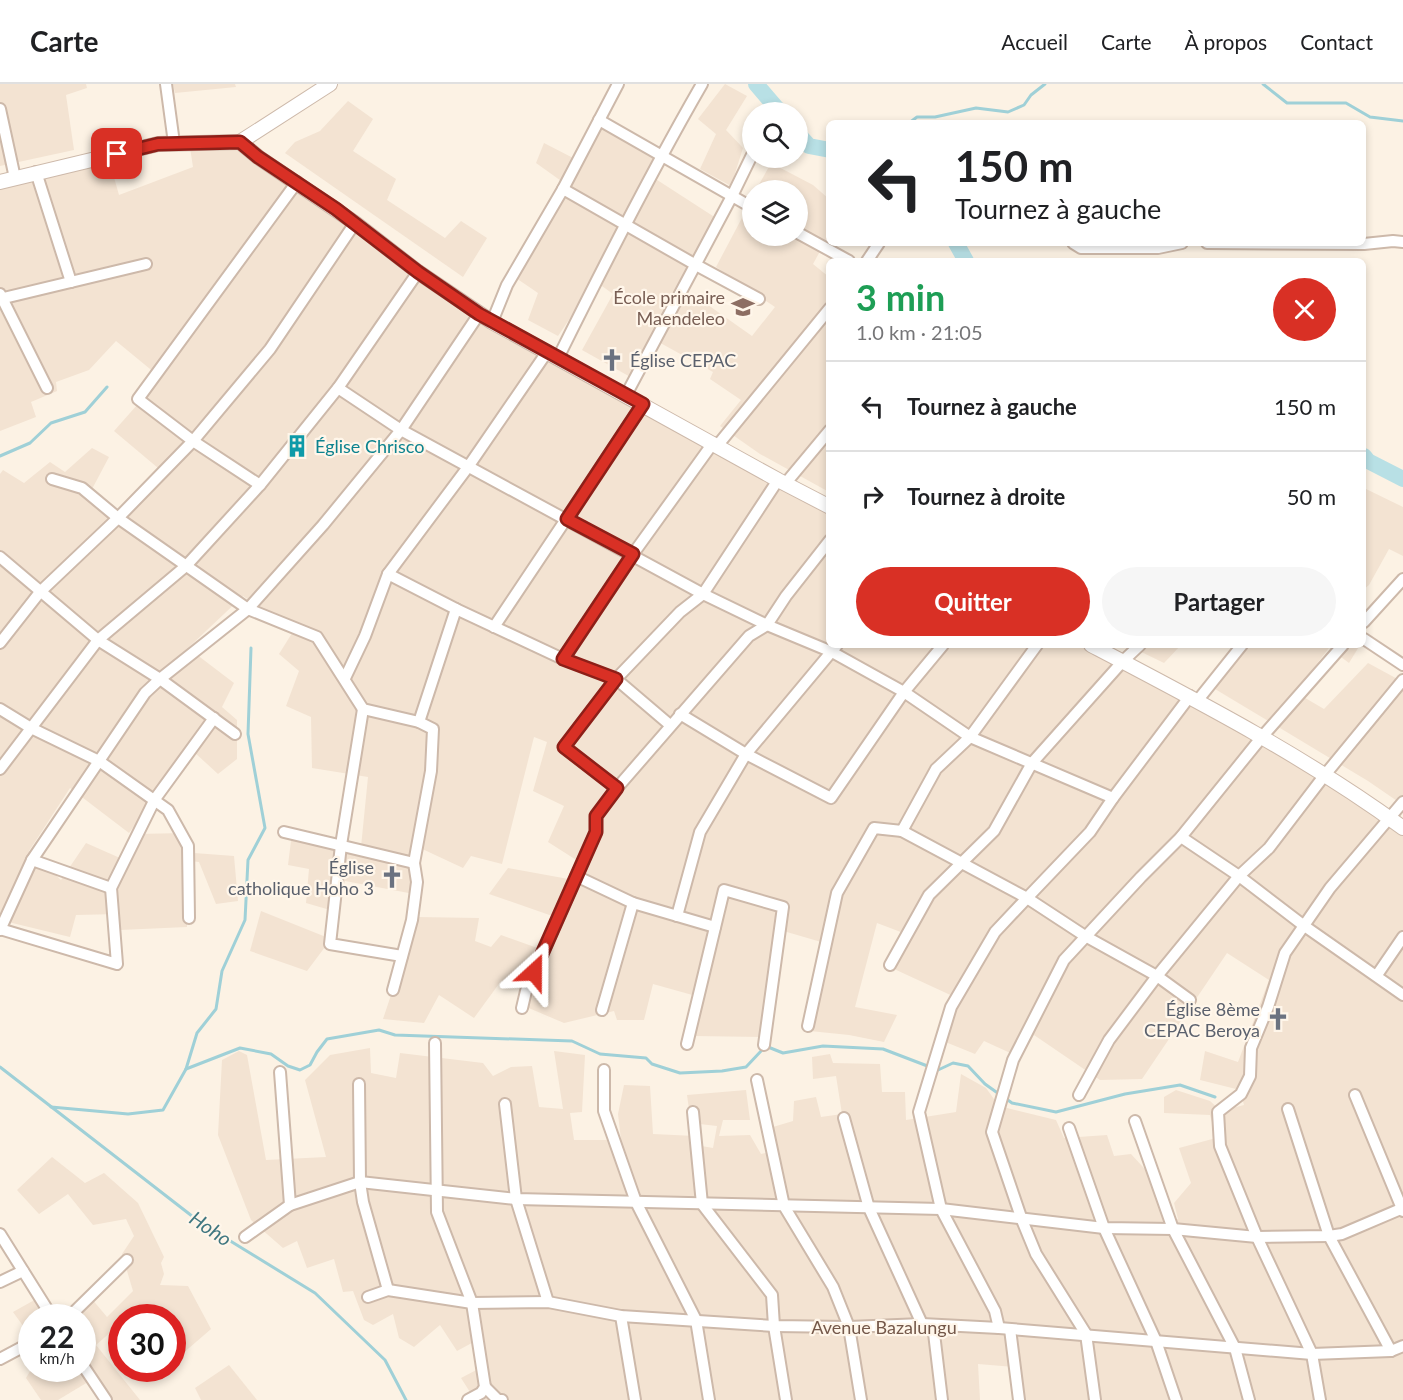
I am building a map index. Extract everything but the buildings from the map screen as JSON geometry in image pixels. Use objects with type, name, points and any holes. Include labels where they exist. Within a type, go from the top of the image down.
[{"type":"street","points":[[166,84],[174,143]]},
{"type":"street","points":[[0,182],[158,144],[240,142],[330,84]]},
{"type":"street","points":[[492,322],[507,285],[563,189],[618,84]]},
{"type":"street","points":[[345,678],[365,636],[388,574],[552,355],[660,156],[702,84]]},
{"type":"street","points":[[0,109],[15,178]]},
{"type":"street","points":[[599,120],[742,202]]},
{"type":"street","points":[[240,142],[479,314],[826,505]]},
{"type":"street","points":[[626,395],[746,168]]},
{"type":"street","points":[[36,172],[71,282]]},
{"type":"street","points":[[260,484],[193,441],[138,399],[297,182]]},
{"type":"street","points":[[563,189],[759,299]]},
{"type":"street","points":[[0,643],[40,592],[118,518],[193,441],[270,348],[355,223]]},
{"type":"street","points":[[808,238],[844,258]]},
{"type":"street","points":[[1366,244],[1403,242]]},
{"type":"street","points":[[1078,246],[1081,248],[1168,246]]},
{"type":"street","points":[[47,388],[1,298],[146,264]]},
{"type":"street","points":[[0,769],[98,640],[186,566],[260,484],[338,388],[418,272]]},
{"type":"street","points":[[563,659],[633,554],[715,445],[826,313]]},
{"type":"street","points":[[214,718],[155,799],[111,888],[117,964],[0,929],[32,860],[146,693],[248,609],[323,525],[401,430],[479,314]]},
{"type":"street","points":[[338,388],[401,430],[703,594],[768,625],[826,645]]},
{"type":"street","points":[[494,627],[643,404]]},
{"type":"street","points":[[617,788],[564,747],[616,679],[680,612],[703,594],[781,482],[826,434]]},
{"type":"street","points":[[52,479],[82,488],[118,518],[248,609],[317,637],[363,709],[341,845],[330,944],[402,956]]},
{"type":"street","points":[[522,1008],[526,991],[596,832],[596,816],[670,725],[749,636],[768,625],[786,596],[826,545]]},
{"type":"street","points":[[0,557],[98,640],[160,680],[235,734]]},
{"type":"street","points":[[388,574],[563,659],[616,679],[670,725]]},
{"type":"street","points":[[1366,620],[1403,579]]},
{"type":"street","points":[[419,722],[456,609]]},
{"type":"street","points":[[1366,640],[1403,665]]},
{"type":"street","points":[[677,916],[700,832],[746,754],[835,648],[970,737],[1113,798]]},
{"type":"street","points":[[680,714],[746,754],[831,798],[904,692],[941,648]]},
{"type":"street","points":[[902,831],[936,769],[970,737],[1035,648]]},
{"type":"street","points":[[1097,648],[1194,698],[1324,776],[1403,828]]},
{"type":"street","points":[[890,964],[929,895],[994,831],[1032,763],[1122,661],[1137,648]]},
{"type":"street","points":[[1019,1400],[1004,1329],[941,1209],[919,1112],[951,1007],[995,932],[1090,832],[1113,798],[1194,698],[1239,648]]},
{"type":"street","points":[[1095,1400],[1086,1334],[1036,1254],[992,1132],[1013,1060],[1064,960],[1181,837],[1261,738],[1340,648]]},
{"type":"street","points":[[1078,1095],[1109,1040],[1157,976],[1239,876],[1269,848],[1324,776],[1403,680]]},
{"type":"street","points":[[0,709],[31,728],[99,761],[168,810],[188,846],[189,918]]},
{"type":"street","points":[[363,709],[419,722],[433,729],[431,771],[414,863],[417,882],[412,920],[393,990]]},
{"type":"street","points":[[1320,1400],[1312,1354],[1257,1238],[1220,1146],[1218,1112],[1241,1094],[1250,1076],[1251,1048],[1268,1007],[1285,953],[1330,888],[1403,802]]},
{"type":"street","points":[[808,1026],[837,893],[874,828],[902,831],[1027,898],[1085,936],[1157,976],[1190,1000]]},
{"type":"street","points":[[284,832],[414,863]]},
{"type":"street","points":[[1181,837],[1239,876],[1303,925],[1403,995]]},
{"type":"street","points":[[32,860],[111,888]]},
{"type":"street","points":[[576,876],[633,903],[715,927]]},
{"type":"street","points":[[687,1044],[724,890],[783,907],[764,1045]]},
{"type":"street","points":[[602,1010],[633,903]]},
{"type":"street","points":[[1377,975],[1403,937]]},
{"type":"street","points":[[435,1043],[438,1212],[472,1303],[485,1387],[498,1400],[502,1400]]},
{"type":"street","points":[[604,1070],[604,1111],[636,1202],[696,1320],[709,1400]]},
{"type":"street","points":[[280,1072],[290,1205]]},
{"type":"street","points":[[757,1080],[784,1206],[833,1287],[849,1327],[861,1400]]},
{"type":"street","points":[[359,1084],[360,1182],[363,1202],[388,1290]]},
{"type":"street","points":[[245,1237],[290,1205],[360,1182],[516,1199],[941,1209],[1104,1228],[1173,1229],[1257,1238],[1329,1236],[1342,1234],[1402,1209],[1355,1095]]},
{"type":"street","points":[[505,1104],[516,1199],[548,1302]]},
{"type":"street","points":[[1288,1109],[1329,1236],[1391,1351]]},
{"type":"street","points":[[693,1112],[702,1204],[772,1295],[774,1326],[786,1400]]},
{"type":"street","points":[[844,1118],[869,1208],[927,1325],[942,1400]]},
{"type":"street","points":[[1135,1120],[1173,1229],[1235,1348],[1249,1400]]},
{"type":"street","points":[[1069,1128],[1104,1228],[1156,1341],[1176,1400]]},
{"type":"street","points":[[0,1234],[44,1304]]},
{"type":"street","points":[[82,1304],[127,1260]]},
{"type":"street","points":[[0,1282],[23,1271]]},
{"type":"street","name":"Avenue Bazalungu","points":[[368,1297],[388,1290],[472,1303],[548,1302],[621,1316],[774,1326],[927,1325],[1004,1329],[1312,1354],[1391,1351],[1403,1346]]},
{"type":"street","points":[[621,1316],[635,1400]]},
{"type":"street","points":[[0,1359],[18,1349]]},
{"type":"street","points":[[92,1382],[101,1399]]},
{"type":"street","points":[[468,1400],[481,1393],[485,1387]]},
{"type":"shaded area","points":[[0,84],[86,84],[87,88],[66,95],[74,150],[0,166]]},
{"type":"shaded area","points":[[173,84],[235,84],[236,87],[175,93]]},
{"type":"shaded area","points":[[725,84],[747,96],[726,130],[742,147],[731,186],[700,169],[716,134],[698,119]]},
{"type":"shaded area","points":[[348,101],[373,119],[353,151],[396,179],[387,200],[445,238],[461,221],[487,238],[463,277],[285,153],[295,142],[320,131]]},
{"type":"shaded area","points":[[605,117],[662,149],[651,176],[716,218],[676,293],[701,300],[752,336],[775,307],[716,267],[742,218],[742,246],[808,246],[808,182],[826,196],[826,240],[813,264],[826,275],[826,490],[760,454],[720,426],[741,400],[710,379],[713,372],[655,340],[634,379],[582,350],[613,294],[595,281],[558,336],[528,320],[538,293],[513,276],[564,183],[536,163],[544,143],[577,160]]},
{"type":"shaded area","points":[[189,141],[245,151],[492,326],[826,501],[826,648],[1103,648],[1403,830],[1403,1400],[1017,1400],[1014,1367],[978,1364],[980,1400],[475,1400],[461,1378],[484,1366],[481,1338],[457,1351],[440,1325],[414,1347],[399,1338],[393,1314],[373,1325],[364,1320],[353,1291],[343,1292],[334,1259],[307,1268],[297,1241],[283,1248],[251,1220],[218,1135],[222,1060],[239,1051],[247,1055],[266,1160],[326,1157],[305,1080],[330,1055],[370,1048],[371,1073],[396,1078],[400,1053],[483,1063],[493,1076],[511,1067],[532,1066],[539,1107],[563,1109],[554,1051],[585,1055],[582,1112],[570,1113],[574,1140],[621,1140],[618,1114],[624,1085],[650,1086],[653,1134],[695,1136],[696,1145],[713,1148],[717,1126],[691,1123],[687,1095],[746,1090],[750,1120],[723,1120],[719,1136],[750,1135],[761,1154],[774,1151],[773,1127],[793,1121],[794,1101],[816,1097],[821,1117],[842,1114],[836,1076],[813,1079],[812,1057],[830,1054],[833,1063],[880,1064],[882,1092],[905,1092],[906,1120],[956,1112],[961,1074],[986,1088],[999,1106],[1056,1120],[1064,1138],[1107,1135],[1114,1156],[1131,1154],[1154,1179],[1169,1222],[1178,1219],[1174,1203],[1191,1183],[1179,1148],[1216,1138],[1210,1115],[1164,1113],[1164,1097],[1176,1090],[1210,1101],[1221,1111],[1244,1105],[1240,1090],[1200,1080],[1205,1051],[1238,1062],[1269,980],[1227,953],[1142,1079],[1100,1080],[1034,1035],[1021,1058],[984,1041],[975,1054],[943,1041],[959,999],[892,968],[906,934],[877,923],[855,1007],[897,1015],[884,1042],[810,1031],[828,944],[780,930],[762,1037],[694,1036],[696,996],[653,984],[644,1020],[617,1020],[614,1011],[564,1023],[524,1006],[528,988],[501,981],[474,1018],[439,995],[424,1023],[383,1019],[417,917],[479,918],[475,941],[491,947],[501,935],[543,950],[558,918],[489,894],[508,868],[574,880],[581,863],[548,842],[564,806],[533,791],[547,742],[534,737],[502,864],[471,856],[463,868],[418,847],[414,894],[345,881],[337,912],[306,903],[309,869],[288,865],[292,833],[361,847],[368,777],[312,768],[311,717],[286,706],[299,671],[279,654],[294,630],[243,596],[188,648],[234,683],[222,707],[237,720],[237,759],[218,774],[194,752],[147,796],[149,806],[129,833],[70,788],[29,851],[61,880],[86,843],[120,858],[137,834],[184,833],[194,853],[234,856],[238,901],[216,904],[199,862],[189,861],[187,927],[120,930],[118,914],[76,915],[70,937],[0,920],[0,474],[3,470],[24,483],[50,462],[65,472],[92,448],[109,457],[91,491],[116,511],[158,468],[114,431],[161,378],[116,341],[89,370],[56,382],[57,391],[31,402],[36,417],[0,431],[0,185],[109,160],[119,195],[193,167]]},
{"type":"shaded area","points":[[768,168],[781,168],[803,180],[762,180]]},
{"type":"shaded area","points":[[1366,489],[1403,507],[1403,556],[1389,549],[1366,587]]},
{"type":"shaded area","points":[[1133,648],[1178,648],[1164,663]]},
{"type":"shaded area","points":[[1232,648],[1329,648],[1295,692],[1324,709],[1368,663],[1403,682],[1403,805],[1368,781],[1205,683]]},
{"type":"shaded area","points":[[1329,648],[1358,648],[1349,663]]},
{"type":"shaded area","points":[[261,911],[331,939],[307,971],[250,951]]},
{"type":"shaded area","points":[[52,1157],[85,1183],[104,1173],[138,1203],[164,1257],[161,1263],[164,1274],[160,1285],[188,1286],[211,1329],[186,1351],[186,1304],[120,1304],[133,1291],[122,1254],[134,1236],[126,1219],[93,1225],[68,1194],[39,1214],[17,1190]]},
{"type":"shaded area","points":[[38,1298],[42,1304],[27,1304]]},
{"type":"shaded area","points":[[91,1298],[107,1317],[108,1334],[96,1345],[96,1304],[85,1304]]},
{"type":"shaded area","points":[[18,1309],[18,1319],[13,1312]]},
{"type":"shaded area","points":[[96,1345],[108,1360],[108,1382],[126,1382],[140,1400],[102,1400],[88,1382],[96,1382]]},
{"type":"shaded area","points":[[229,1365],[257,1400],[201,1400],[195,1388]]},
{"type":"shaded area","points":[[29,1382],[88,1382],[58,1400],[41,1400]]},
{"type":"waterway","points":[[756,84],[771,102]]},
{"type":"waterway","points":[[913,120],[917,117],[935,117],[976,108],[1008,112],[1024,105],[1031,95],[1045,84]]},
{"type":"waterway","points":[[1263,84],[1287,103],[1346,103],[1370,117],[1403,121]]},
{"type":"waterway","points":[[808,145],[826,149]]},
{"type":"waterway","points":[[958,246],[964,258]]},
{"type":"waterway","points":[[0,456],[30,443],[51,423],[85,412],[107,387]]},
{"type":"waterway","points":[[1366,458],[1403,479]]},
{"type":"waterway","points":[[51,1107],[128,1114],[163,1110],[186,1069],[197,1033],[216,1009],[222,971],[245,920],[248,860],[265,828],[248,734],[251,648]]},
{"type":"waterway","points":[[186,1069],[240,1048],[271,1054],[288,1066],[300,1070],[310,1065],[327,1039],[379,1030],[395,1035],[572,1041],[600,1054],[646,1058],[652,1064],[680,1073],[722,1071],[746,1067],[762,1050],[768,1047],[783,1053],[823,1046],[883,1049],[930,1067]]},
{"type":"waterway","points":[[936,1069],[953,1063],[968,1066],[985,1084],[999,1094]]},
{"type":"waterway","name":"Hoho","points":[[0,1067],[201,1223],[315,1293],[385,1360],[406,1400]]},
{"type":"waterway","points":[[1005,1098],[1012,1103],[1056,1112],[1125,1094],[1180,1085],[1215,1097]]},
{"type":"place","name":"École primaire Maendeleo","points":[[743,307]]},
{"type":"place","name":"Église CEPAC","points":[[612,360]]},
{"type":"place","name":"Église Chrisco","points":[[297,446]]},
{"type":"place","name":"Église catholique Hoho 3","points":[[392,877]]},
{"type":"place","name":"Église 8ème CEPAC Beroya","points":[[1278,1019]]},
{"type":"route","points":[[117,154],[158,144],[240,142],[479,314],[643,404],[567,519],[633,554],[563,659],[616,679],[564,747],[617,788],[596,816],[596,832],[534,972]]}]
